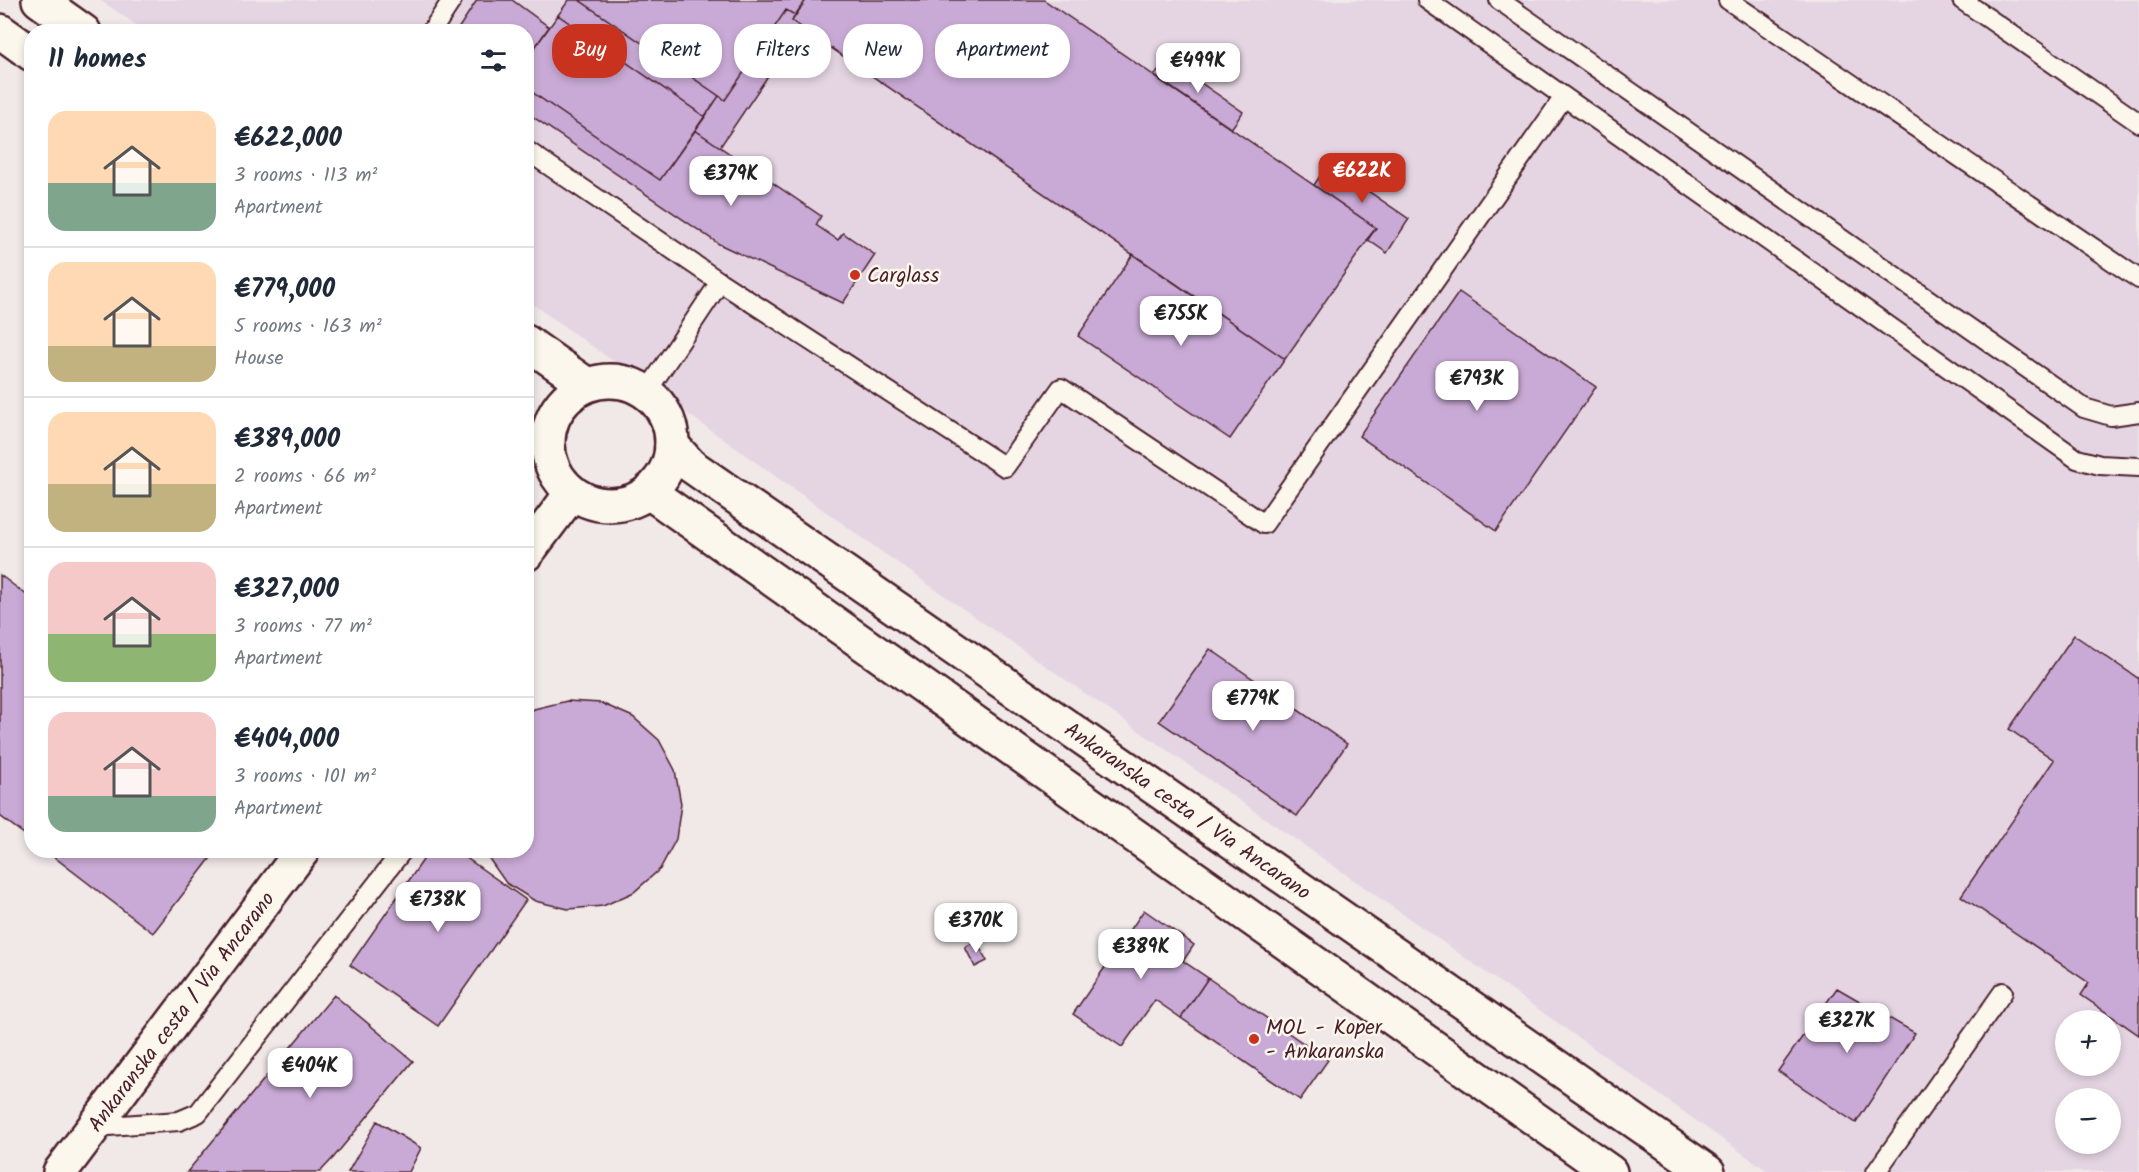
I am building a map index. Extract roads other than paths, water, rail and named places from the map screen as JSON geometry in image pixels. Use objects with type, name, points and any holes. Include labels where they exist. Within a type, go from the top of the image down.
[{"type":"main road","points":[[39,0],[73,24]]},
{"type":"main road","points":[[0,31],[24,48]]},
{"type":"main road","points":[[534,348],[587,385]]},
{"type":"main road","points":[[602,381],[618,381],[633,385],[646,393],[666,416],[671,430],[672,445],[669,464],[660,480],[649,492],[634,501],[619,505],[602,505],[586,501],[572,493],[553,470],[548,455],[547,440],[538,417],[556,411],[570,396],[587,385],[602,381]]},
{"type":"main road","name":"Ankaranska cesta / Via Ancarano","points":[[672,445],[690,465],[1708,1172]]},
{"type":"main road","points":[[649,492],[1610,1172]]},
{"type":"main road","points":[[534,543],[572,493]]},
{"type":"main road","name":"Ankaranska cesta / Via Ancarano","points":[[60,1172],[297,858]]},
{"type":"lane","points":[[436,24],[452,0]]},
{"type":"lane","points":[[1427,0],[2077,459],[2100,465],[2139,467]]},
{"type":"lane","points":[[1499,0],[2084,408],[2111,416],[2139,412]]},
{"type":"lane","points":[[1728,0],[2139,279]]},
{"type":"lane","points":[[1962,0],[2139,123]]},
{"type":"lane","points":[[534,155],[720,282],[1005,467],[1061,388],[1264,524],[1564,97]]},
{"type":"lane","points":[[646,393],[720,282]]},
{"type":"lane","points":[[94,1127],[179,1121],[198,1113],[397,858]]},
{"type":"lane","points":[[1876,1172],[2003,992]]},
{"type":"place","name":"Carglass","points":[[855,275]]},
{"type":"place","name":"MOL - Koper - Ankaranska","points":[[1254,1039]]}]
